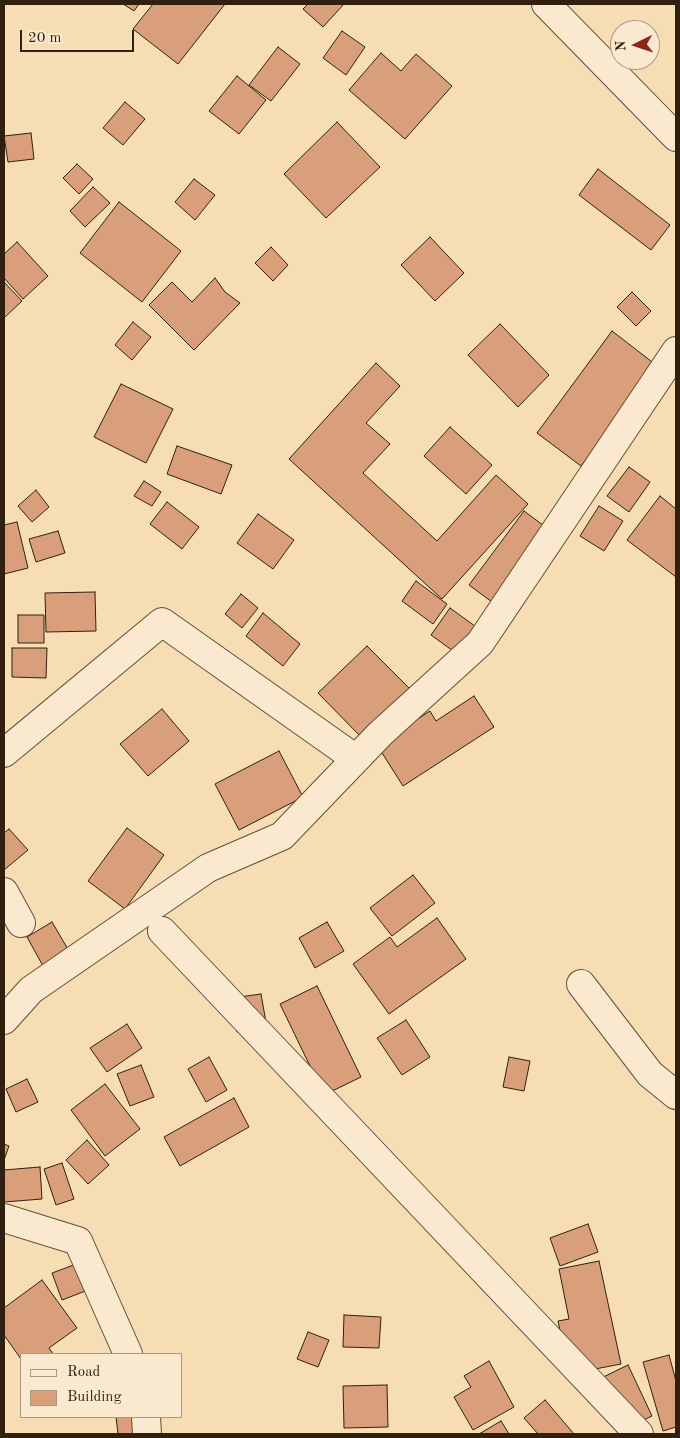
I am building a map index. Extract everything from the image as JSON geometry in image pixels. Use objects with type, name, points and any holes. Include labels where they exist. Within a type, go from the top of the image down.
[{"type":"street","points":[[546,4],[676,137]]},
{"type":"street","points":[[4,1020],[31,990],[208,868],[282,836],[380,734],[480,643],[676,351]]},
{"type":"street","points":[[4,753],[162,622],[356,759]]},
{"type":"street","points":[[4,892],[21,923]]},
{"type":"street","points":[[162,932],[639,1434]]},
{"type":"street","points":[[581,984],[650,1074],[676,1095]]},
{"type":"street","points":[[4,987],[31,990]]},
{"type":"street","points":[[4,1218],[78,1241],[128,1353]]},
{"type":"street","points":[[146,1418],[147,1434]]},
{"type":"building","points":[[123,4],[139,4],[134,11]]},
{"type":"building","points":[[153,4],[225,4],[178,64],[133,29]]},
{"type":"building","points":[[308,4],[344,4],[323,27],[303,9]]},
{"type":"building","points":[[342,31],[365,47],[346,75],[323,58]]},
{"type":"building","points":[[278,47],[300,64],[271,101],[249,85]]},
{"type":"building","points":[[381,53],[401,71],[416,54],[452,86],[405,139],[349,90]]},
{"type":"building","points":[[237,76],[266,100],[239,134],[209,111]]},
{"type":"building","points":[[125,102],[145,119],[123,145],[103,128]]},
{"type":"building","points":[[337,122],[380,167],[326,218],[284,174]]},
{"type":"building","points":[[31,133],[34,159],[8,162],[4,136]]},
{"type":"building","points":[[77,164],[93,179],[79,194],[63,178]]},
{"type":"building","points":[[598,169],[670,225],[651,250],[579,195]]},
{"type":"building","points":[[194,179],[215,195],[195,220],[175,202]]},
{"type":"building","points":[[93,187],[110,203],[85,227],[70,211]]},
{"type":"building","points":[[119,202],[181,251],[142,302],[80,253]]},
{"type":"building","points":[[430,237],[464,273],[435,301],[401,265]]},
{"type":"building","points":[[17,242],[48,276],[23,299],[4,278],[4,254]]},
{"type":"building","points":[[271,247],[288,265],[273,281],[255,263]]},
{"type":"building","points":[[215,278],[225,292],[240,303],[194,350],[149,305],[172,282],[192,302]]},
{"type":"building","points":[[4,282],[22,301],[4,318]]},
{"type":"building","points":[[632,292],[651,311],[636,326],[617,307]]},
{"type":"building","points":[[133,322],[151,337],[132,360],[115,345]]},
{"type":"building","points":[[500,324],[549,375],[518,407],[468,355]]},
{"type":"building","points":[[612,331],[656,365],[581,466],[537,433]]},
{"type":"building","points":[[376,363],[400,386],[366,423],[390,444],[363,473],[437,541],[496,475],[528,504],[442,599],[289,459]]},
{"type":"building","points":[[121,384],[173,409],[146,463],[94,437]]},
{"type":"building","points":[[450,427],[492,465],[466,494],[424,456]]},
{"type":"building","points":[[177,446],[232,465],[221,494],[167,474]]},
{"type":"building","points":[[629,467],[650,482],[629,512],[607,496]]},
{"type":"building","points":[[144,481],[161,492],[152,506],[134,496]]},
{"type":"building","points":[[36,490],[49,507],[32,522],[18,506]]},
{"type":"building","points":[[660,496],[676,509],[676,577],[627,540]]},
{"type":"building","points":[[167,502],[199,527],[182,549],[150,524]]},
{"type":"building","points":[[599,506],[623,521],[604,551],[580,536]]},
{"type":"building","points":[[524,511],[551,531],[496,605],[469,585]]},
{"type":"building","points":[[258,514],[294,540],[273,569],[237,543]]},
{"type":"building","points":[[17,522],[28,568],[4,574],[4,525]]},
{"type":"building","points":[[58,531],[65,553],[36,562],[29,539]]},
{"type":"building","points":[[416,581],[447,604],[433,624],[402,601]]},
{"type":"building","points":[[95,592],[96,631],[46,632],[45,593]]},
{"type":"building","points":[[241,594],[258,608],[242,628],[225,614]]},
{"type":"building","points":[[450,608],[479,629],[460,656],[431,635]]},
{"type":"building","points":[[263,613],[300,644],[283,666],[246,636]]},
{"type":"building","points":[[18,615],[44,615],[44,643],[18,643]]},
{"type":"building","points":[[367,646],[413,692],[364,740],[318,693]]},
{"type":"building","points":[[12,648],[47,648],[46,678],[12,677]]},
{"type":"building","points":[[474,696],[494,727],[403,786],[377,745],[430,711],[436,721]]},
{"type":"building","points":[[162,709],[189,741],[148,776],[120,744]]},
{"type":"building","points":[[279,751],[303,797],[239,830],[215,784]]},
{"type":"building","points":[[127,828],[164,855],[125,909],[88,881]]},
{"type":"building","points":[[9,829],[28,850],[4,870],[4,833]]},
{"type":"building","points":[[413,875],[435,903],[392,936],[370,908]]},
{"type":"building","points":[[437,918],[466,959],[389,1014],[353,964],[390,937],[397,947]]},
{"type":"building","points":[[52,922],[69,951],[43,966],[27,937]]},
{"type":"building","points":[[327,922],[344,951],[315,968],[299,938]]},
{"type":"building","points":[[317,986],[361,1077],[324,1095],[280,1004]]},
{"type":"building","points":[[261,994],[267,1028],[237,1032],[232,998]]},
{"type":"building","points":[[406,1020],[430,1057],[402,1075],[377,1038]]},
{"type":"building","points":[[127,1024],[142,1048],[107,1072],[90,1048]]},
{"type":"building","points":[[209,1057],[227,1090],[206,1102],[188,1069]]},
{"type":"building","points":[[509,1057],[530,1061],[524,1091],[503,1087]]},
{"type":"building","points":[[141,1065],[154,1097],[130,1106],[117,1074]]},
{"type":"building","points":[[27,1079],[38,1102],[16,1112],[6,1089]]},
{"type":"building","points":[[105,1084],[140,1129],[105,1156],[71,1110]]},
{"type":"building","points":[[234,1098],[249,1127],[180,1166],[164,1137]]},
{"type":"building","points":[[87,1140],[109,1165],[88,1184],[66,1160]]},
{"type":"building","points":[[4,1144],[9,1146],[4,1160]]},
{"type":"building","points":[[62,1163],[74,1199],[56,1205],[44,1169]]},
{"type":"building","points":[[40,1167],[42,1199],[4,1202],[4,1170]]},
{"type":"building","points":[[588,1224],[598,1252],[560,1266],[550,1238]]},
{"type":"building","points":[[599,1261],[621,1364],[569,1374],[558,1321],[569,1319],[559,1269]]},
{"type":"building","points":[[79,1263],[88,1290],[62,1300],[52,1273]]},
{"type":"building","points":[[42,1280],[77,1328],[49,1348],[52,1353],[20,1353],[20,1358],[4,1335],[4,1308]]},
{"type":"building","points":[[344,1315],[381,1317],[379,1348],[343,1347]]},
{"type":"building","points":[[308,1332],[329,1340],[318,1367],[297,1359]]},
{"type":"building","points":[[669,1355],[676,1381],[676,1427],[663,1431],[643,1362]]},
{"type":"building","points":[[489,1361],[514,1407],[473,1430],[454,1397],[471,1387],[464,1376]]},
{"type":"building","points":[[628,1365],[652,1416],[631,1426],[593,1382]]},
{"type":"building","points":[[387,1385],[388,1427],[344,1428],[343,1386]]},
{"type":"building","points":[[545,1400],[574,1434],[538,1434],[524,1418]]},
{"type":"building","points":[[116,1418],[135,1418],[134,1434],[118,1434]]},
{"type":"building","points":[[501,1421],[509,1434],[479,1434]]}]
